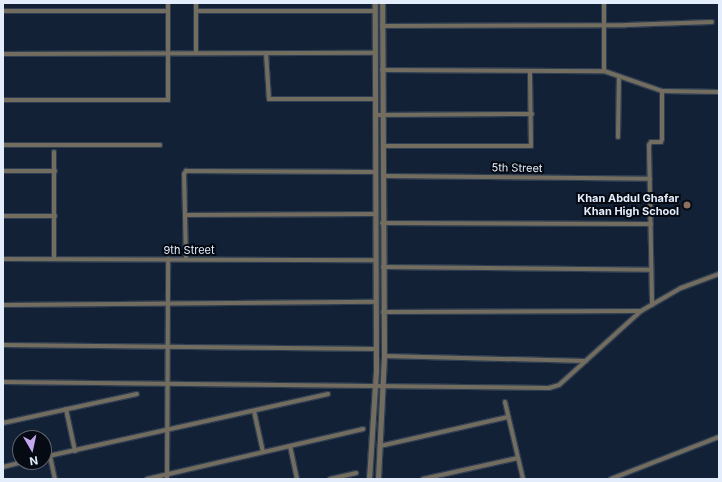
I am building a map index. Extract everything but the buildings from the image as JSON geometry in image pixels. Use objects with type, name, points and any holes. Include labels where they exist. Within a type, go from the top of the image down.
[{"type":"street","points":[[3,100],[167,100],[168,3]]},
{"type":"street","points":[[196,3],[196,54]]},
{"type":"street","points":[[369,479],[376,349],[374,3]]},
{"type":"street","points":[[378,479],[384,356],[384,267],[382,223],[382,3]]},
{"type":"street","points":[[604,3],[604,72]]},
{"type":"street","points":[[3,12],[168,11]]},
{"type":"street","points":[[196,11],[375,11]]},
{"type":"street","points":[[382,26],[712,22]]},
{"type":"street","points":[[3,54],[375,53]]},
{"type":"street","points":[[266,54],[269,99],[375,99]]},
{"type":"street","points":[[382,70],[604,72],[662,91],[719,92]]},
{"type":"street","points":[[383,146],[531,146],[532,114],[530,71]]},
{"type":"street","points":[[618,137],[619,76]]},
{"type":"street","points":[[652,305],[649,146],[651,142],[661,142],[662,139],[662,91]]},
{"type":"street","points":[[375,115],[532,114]]},
{"type":"street","points":[[3,145],[160,145]]},
{"type":"street","points":[[54,152],[54,259]]},
{"type":"street","points":[[3,172],[54,171]]},
{"type":"street","points":[[186,259],[184,174],[186,171],[375,172]]},
{"type":"street","name":"5th Street","points":[[383,176],[650,179]]},
{"type":"street","points":[[185,215],[375,214]]},
{"type":"street","points":[[3,216],[55,216]]},
{"type":"street","points":[[382,223],[651,224]]},
{"type":"street","name":"9th Street","points":[[3,259],[375,260]]},
{"type":"street","points":[[167,477],[166,383],[168,259]]},
{"type":"street","points":[[384,267],[651,270]]},
{"type":"street","points":[[3,382],[549,388],[559,385],[641,311],[681,288],[719,274]]},
{"type":"street","points":[[3,305],[375,302]]},
{"type":"street","points":[[383,312],[641,311]]},
{"type":"street","points":[[3,345],[376,349]]},
{"type":"street","points":[[384,356],[586,361]]},
{"type":"street","points":[[3,423],[136,394]]},
{"type":"street","points":[[52,456],[328,394]]},
{"type":"street","points":[[505,402],[523,479]]},
{"type":"street","points":[[66,409],[75,451]]},
{"type":"street","points":[[254,411],[263,452]]},
{"type":"street","points":[[380,446],[508,417]]},
{"type":"street","points":[[147,479],[167,477],[263,452],[363,429]]},
{"type":"street","points":[[611,479],[719,437]]},
{"type":"street","points":[[290,446],[297,479]]},
{"type":"street","points":[[423,479],[518,458]]},
{"type":"street","points":[[52,465],[55,479]]},
{"type":"street","points":[[330,479],[356,473]]},
{"type":"place","name":"Khan Abdul Ghafar Khan High School","points":[[687,205]]}]
